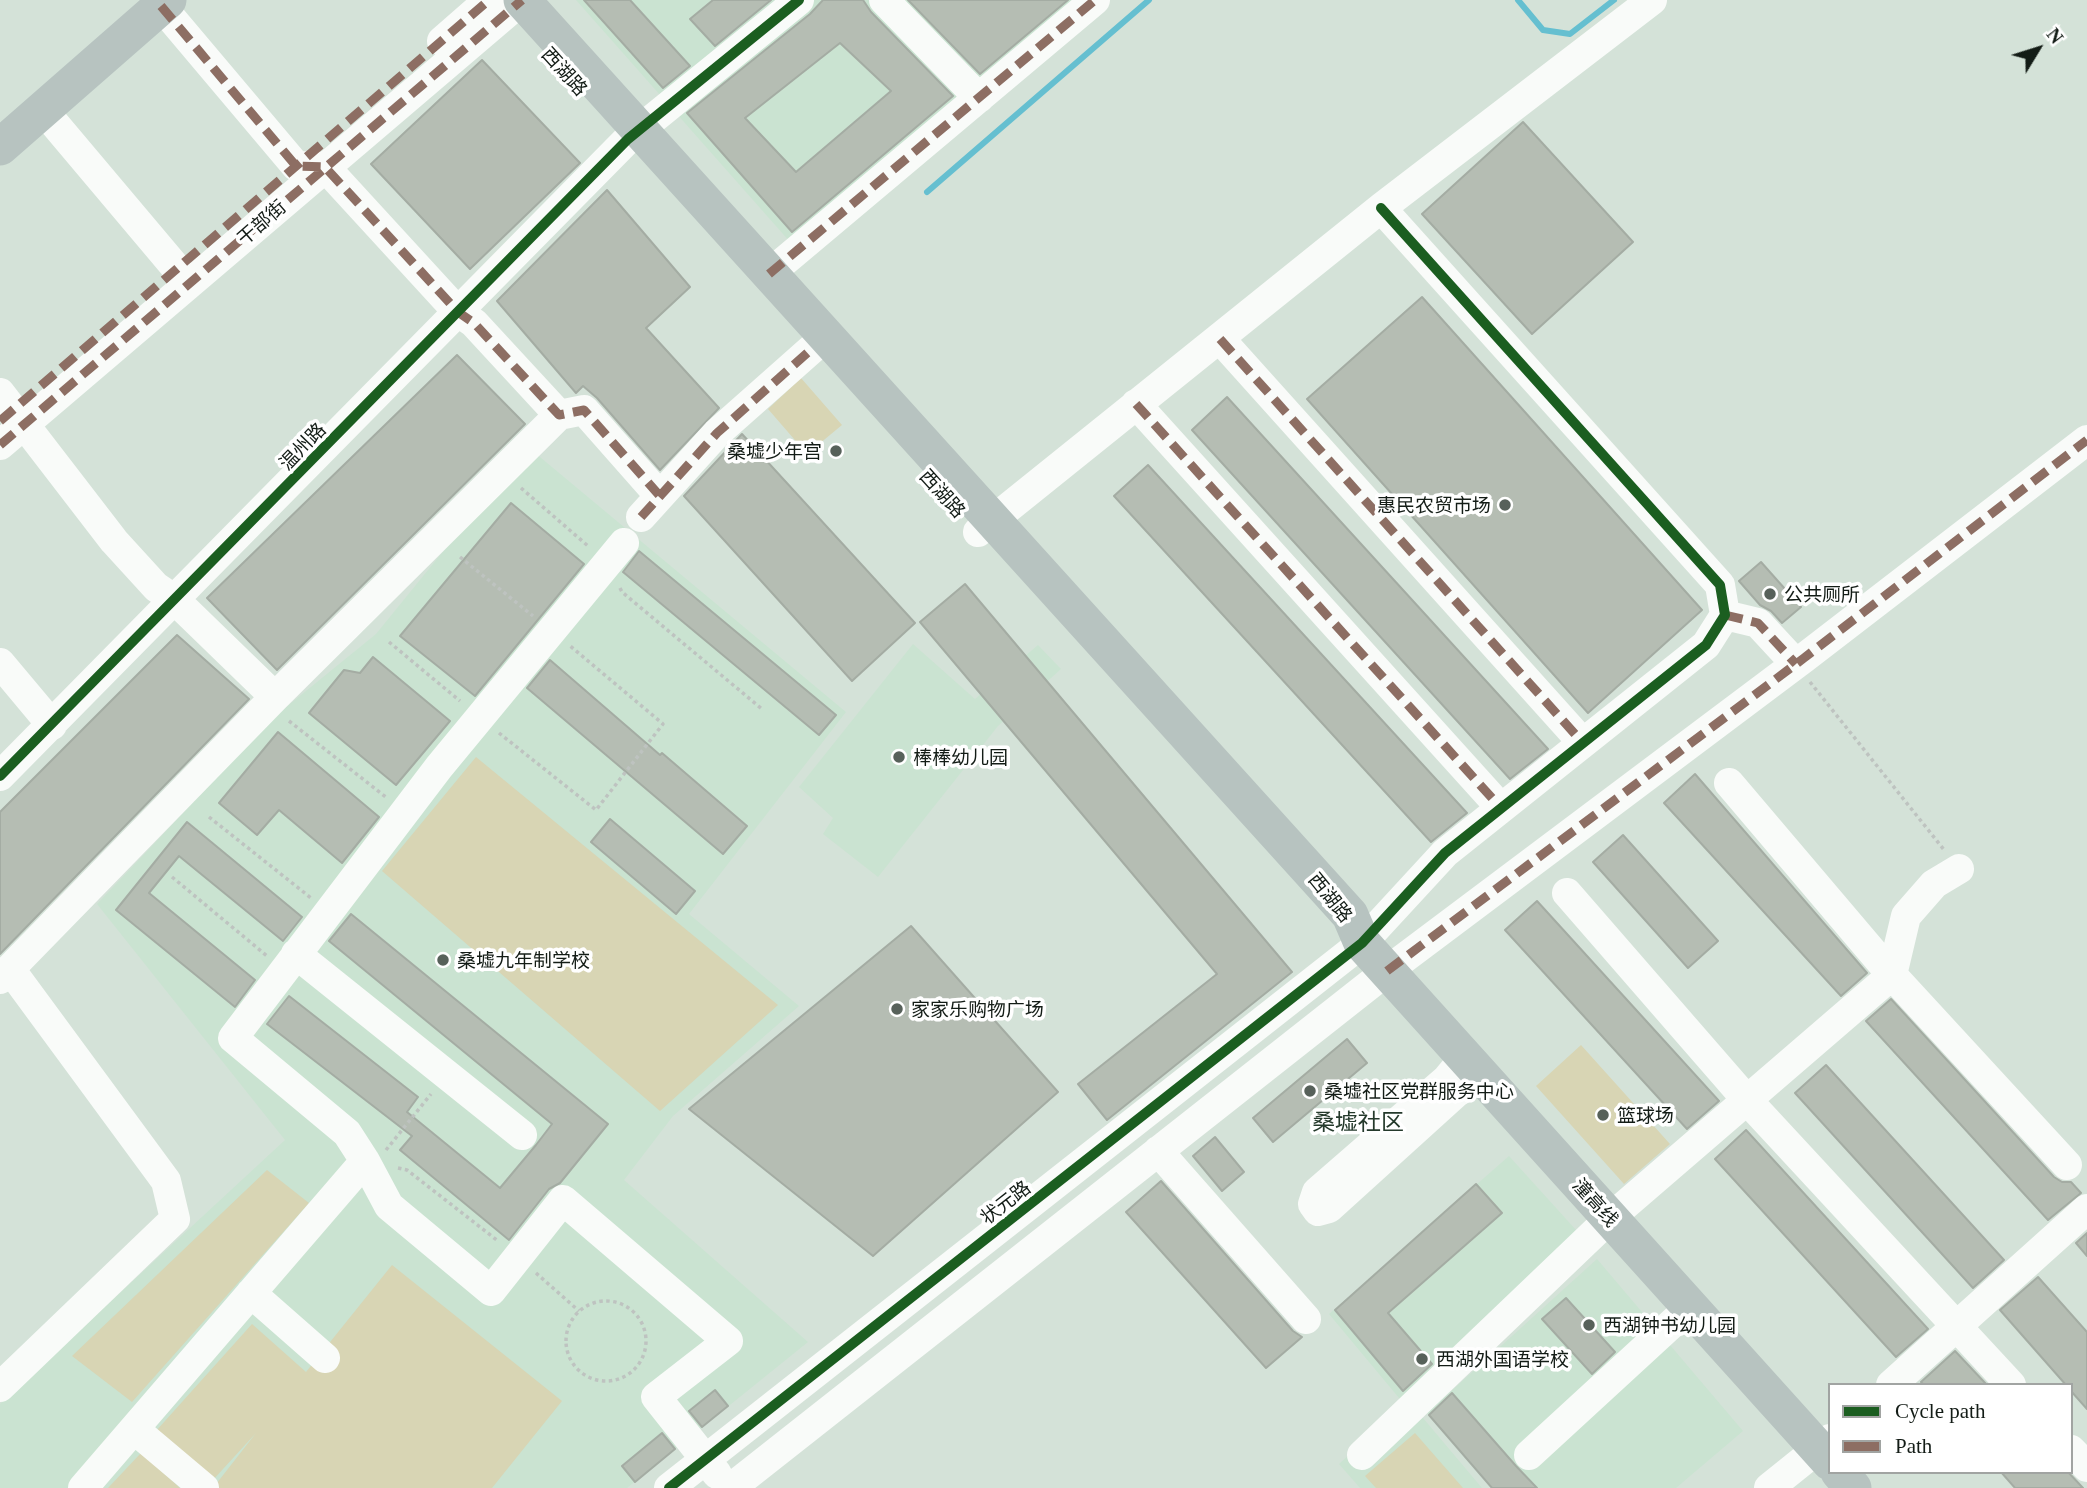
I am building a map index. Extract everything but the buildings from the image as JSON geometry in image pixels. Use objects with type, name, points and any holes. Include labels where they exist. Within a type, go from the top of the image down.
[{"type":"main road","points":[[0,147],[43,110],[156,2]]},
{"type":"main road","points":[[0,121],[156,2]]},
{"type":"main road","name":"西湖路","points":[[509,2],[769,274],[1336,928],[1362,943]]},
{"type":"main road","name":"西湖路","points":[[633,134],[814,347],[985,526]]},
{"type":"main road","name":"潼高线","points":[[1362,943],[1690,1307],[1828,1455]]},
{"type":"street","name":"温州路","points":[[0,776],[633,134],[799,0]]},
{"type":"street","points":[[884,0],[979,98]]},
{"type":"street","points":[[769,274],[1095,0]]},
{"type":"street","points":[[985,526],[1381,208],[1652,0]]},
{"type":"street","points":[[156,2],[296,166],[326,167],[458,312],[474,323],[559,415]]},
{"type":"street","name":"干部街","points":[[0,445],[9,412],[296,166],[509,2]]},
{"type":"street","name":"干部街","points":[[9,412],[326,167],[509,2]]},
{"type":"street","points":[[43,110],[177,269]]},
{"type":"street","points":[[1381,208],[1720,586],[1725,615],[1758,623],[1796,664]]},
{"type":"street","points":[[1220,339],[1583,743]]},
{"type":"street","points":[[0,1387],[175,1219],[166,1181],[5,974],[282,709],[559,415],[584,410],[650,506],[718,433],[814,347]]},
{"type":"street","points":[[1136,404],[1501,808]]},
{"type":"street","points":[[9,412],[114,541],[156,587],[175,600],[282,709]]},
{"type":"street","points":[[616,553],[405,811],[233,1038],[347,1132],[370,1162],[389,1206],[491,1291],[563,1199],[728,1341],[656,1397],[729,1488],[1387,971],[1796,664],[2087,440]]},
{"type":"street","name":"状元路","points":[[669,1488],[1362,943],[1445,853],[1706,645],[1725,615]]},
{"type":"street","points":[[0,663],[52,725]]},
{"type":"street","points":[[1729,783],[1892,975],[2067,1165]]},
{"type":"street","points":[[1362,1455],[1610,1218],[1892,975],[1906,916],[1934,884],[1959,869]]},
{"type":"street","points":[[1567,893],[1747,1100],[2009,1383]]},
{"type":"street","points":[[290,962],[447,1075],[522,1135]]},
{"type":"street","points":[[1474,1067],[1457,1092],[1329,1208],[1318,1211],[1313,1204],[1317,1192],[1447,1079],[1474,1067]]},
{"type":"street","points":[[1158,1152],[1306,1320]]},
{"type":"street","points":[[83,1488],[251,1293],[370,1162]]},
{"type":"street","points":[[1893,1383],[2087,1209]]},
{"type":"street","points":[[251,1293],[325,1358]]},
{"type":"street","points":[[1529,1455],[1690,1307]]},
{"type":"street","points":[[134,1429],[204,1488]]},
{"type":"street","points":[[2073,1452],[2087,1467]]},
{"type":"street","points":[[1769,1488],[1828,1457]]},
{"type":"path","points":[[521,488],[616,553],[622,592],[763,710]]},
{"type":"path","points":[[389,642],[596,810],[663,724],[460,557]]},
{"type":"path","points":[[1796,664],[1959,869]]},
{"type":"path","points":[[282,709],[405,811]]},
{"type":"path","points":[[209,817],[329,912]]},
{"type":"path","points":[[172,877],[290,962]]},
{"type":"path","points":[[447,1075],[370,1162],[407,1170],[517,1257],[579,1311]]},
{"type":"path","points":[[615,1301],[637,1315],[644,1327],[646,1340],[645,1353],[639,1364],[617,1379],[604,1381],[591,1378],[580,1371],[567,1348],[571,1322],[579,1311],[590,1304],[615,1301]]},
{"type":"shaded area","points":[[576,0],[1077,0],[791,243]]},
{"type":"shaded area","points":[[801,378],[842,425],[807,454],[768,409]]},
{"type":"shaded area","name":"桑墟九年制学校","points":[[528,447],[846,712],[689,914],[799,1006],[673,1116],[624,1180],[808,1342],[627,1488],[0,1488],[0,1404],[285,1140],[97,904],[274,717],[376,634]]},
{"type":"shaded area","name":"棒棒幼儿园","points":[[913,644],[975,699],[1038,645],[1061,669],[998,726],[878,877],[823,834],[833,818],[799,787]]},
{"type":"shaded area","points":[[476,757],[778,1005],[660,1111],[382,871]]},
{"type":"shaded area","name":"篮球场","points":[[1581,1045],[1670,1144],[1624,1184],[1536,1086]]},
{"type":"shaded area","name":"西湖外国语学校","points":[[1509,1156],[1596,1252],[1418,1412],[1482,1488],[1360,1488],[1339,1464],[1404,1404],[1329,1314]]},
{"type":"shaded area","points":[[267,1170],[309,1203],[132,1402],[72,1356]]},
{"type":"shaded area","name":"西湖钟书幼儿园","points":[[1597,1259],[1743,1431],[1676,1488],[1492,1488],[1427,1413]]},
{"type":"shaded area","points":[[392,1265],[562,1401],[492,1488],[213,1488],[256,1433],[212,1481],[156,1431],[252,1324],[306,1372]]},
{"type":"shaded area","points":[[1415,1433],[1463,1488],[1376,1488],[1365,1476]]},
{"type":"shaded area","points":[[141,1453],[180,1488],[108,1488]]},
{"type":"waterway","points":[[927,192],[1149,0]]},
{"type":"waterway","points":[[1518,0],[1543,30],[1570,34],[1614,0]]},
{"type":"marked path","points":[[0,421],[489,0]]},
{"type":"marked path","points":[[0,445],[522,0]]},
{"type":"marked path","points":[[769,274],[1095,0]]},
{"type":"marked path","points":[[161,6],[296,166],[325,167],[458,312],[474,323],[559,415],[584,410],[659,495]]},
{"type":"marked path","points":[[1220,339],[1583,743]]},
{"type":"marked path","points":[[641,517],[717,433],[814,347]]},
{"type":"marked path","points":[[1136,404],[1501,808]]},
{"type":"marked path","points":[[1387,971],[1804,658],[2087,440]]},
{"type":"marked path","points":[[1725,615],[1758,623],[1796,664]]},
{"type":"cycle path","points":[[0,776],[628,139],[799,0]]},
{"type":"cycle path","points":[[669,1488],[1362,943],[1445,853],[1706,645],[1725,615],[1720,585],[1381,208]]},
{"type":"place","name":"桑墟少年宫","points":[[836,451]]},
{"type":"place","name":"惠民农贸市场","points":[[1505,505]]},
{"type":"place","name":"公共厕所","points":[[1770,594]]},
{"type":"place","name":"棒棒幼儿园","points":[[899,757]]},
{"type":"place","name":"桑墟九年制学校","points":[[443,960]]},
{"type":"place","name":"家家乐购物广场","points":[[897,1009]]},
{"type":"place","name":"桑墟社区党群服务中心","points":[[1310,1091]]},
{"type":"place","name":"篮球场","points":[[1603,1115]]},
{"type":"place","name":"西湖钟书幼儿园","points":[[1589,1325]]},
{"type":"place","name":"西湖外国语学校","points":[[1422,1359]]},
{"type":"district","name":"桑墟社区","points":[[1358,1121]]}]
